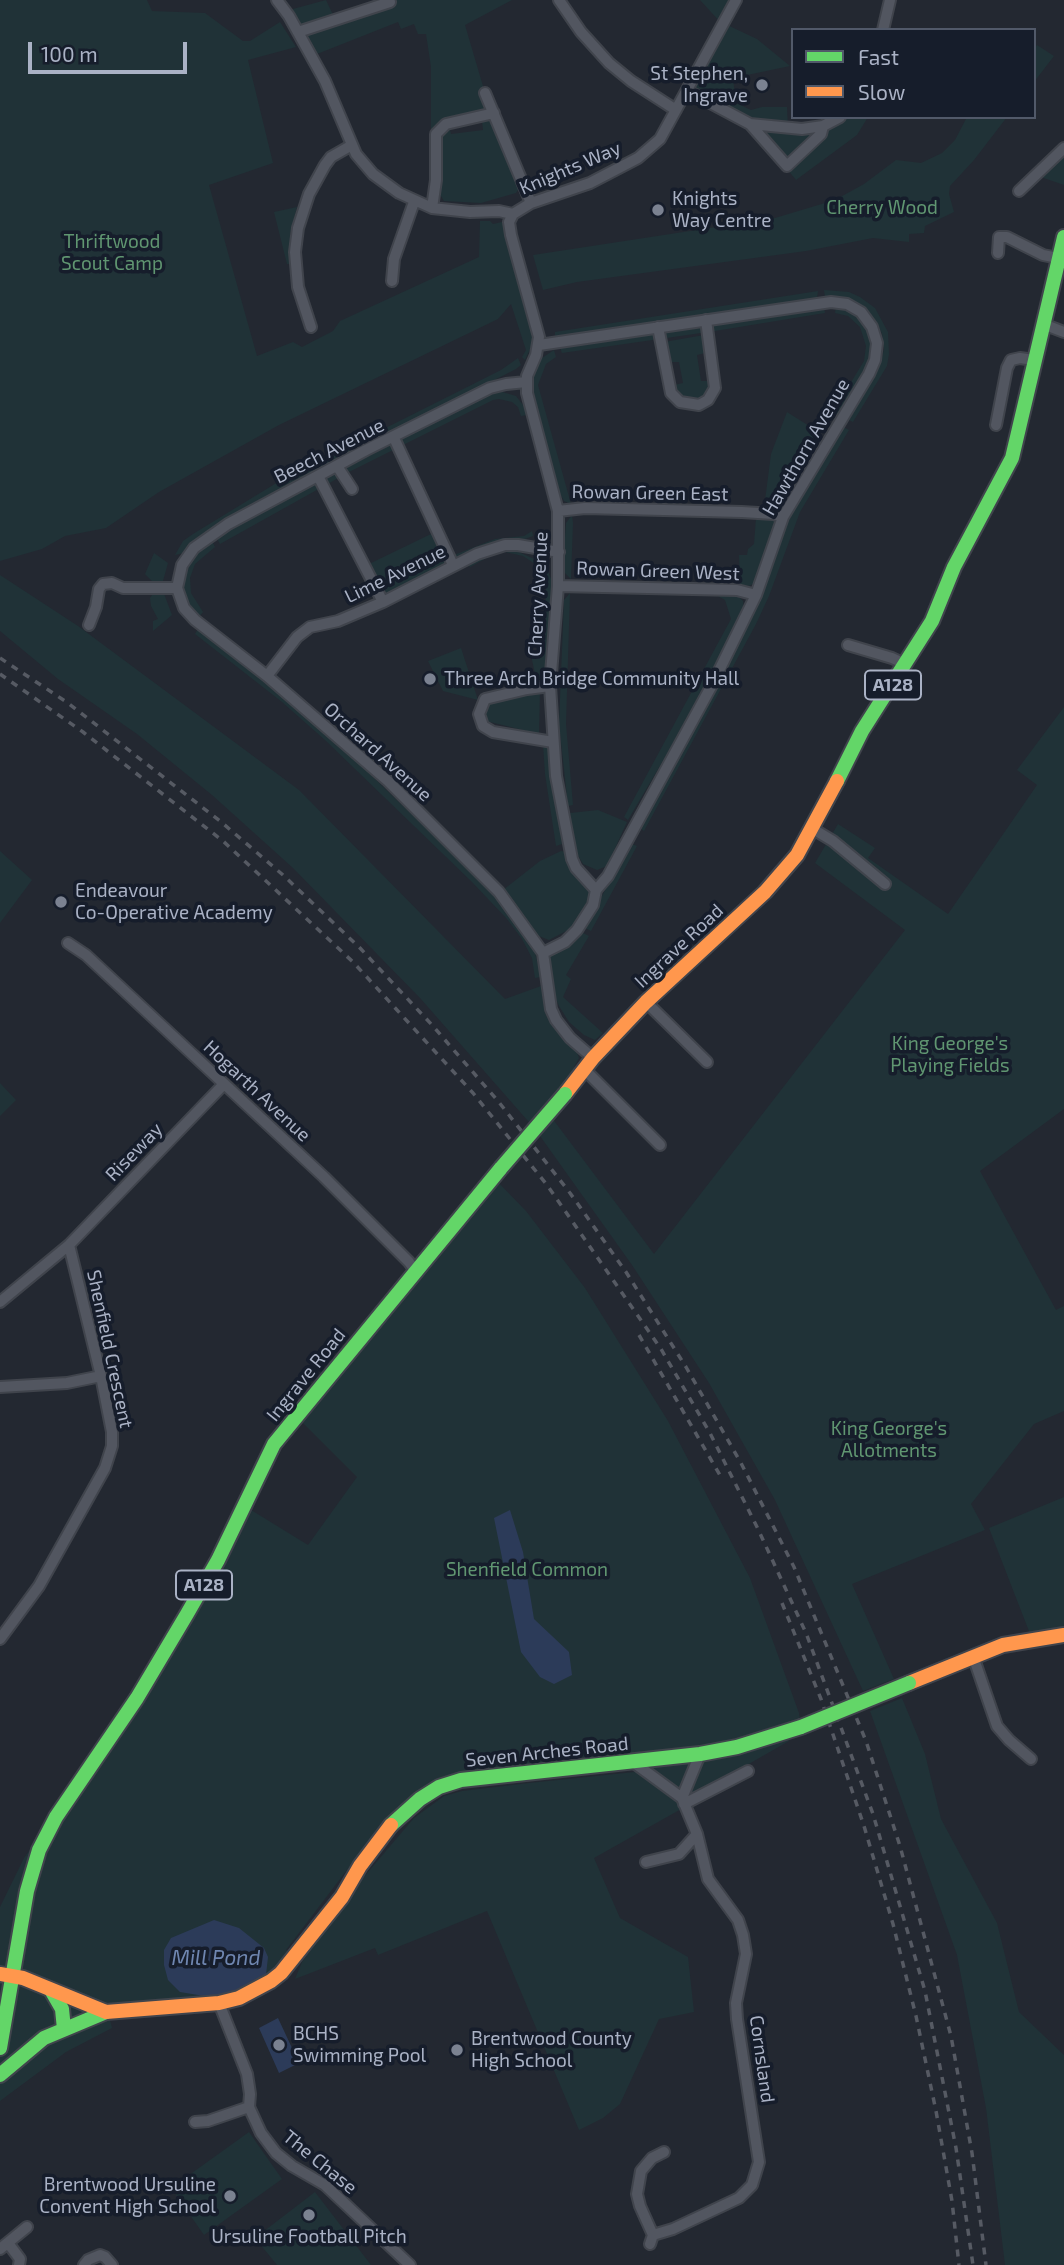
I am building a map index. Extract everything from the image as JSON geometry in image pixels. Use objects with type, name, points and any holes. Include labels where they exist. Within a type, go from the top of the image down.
[{"type":"main road","name":"Ingrave Road","points":[[0,2048],[5,1975],[39,1850],[56,1817],[137,1698],[187,1614],[218,1560],[274,1444],[589,1064],[646,1002],[765,892],[797,855],[813,829],[862,731],[932,621],[954,567],[1012,458],[1064,237]]},
{"type":"main road","name":"Seven Arches Road","points":[[0,2074],[44,2038],[106,2012],[219,2003],[253,1991],[281,1973],[342,1897],[360,1866],[392,1824],[420,1798],[439,1787],[461,1780],[700,1754],[737,1747],[801,1727],[1003,1644],[1064,1635]]},
{"type":"main road","name":"Seven Arches Road","points":[[5,1975],[23,1978],[106,2012]]},
{"type":"main road","points":[[51,1990],[62,2010],[64,2029]]},
{"type":"street","name":"Knights Way","points":[[277,0],[325,81],[352,145],[373,174],[414,202],[432,208],[513,214],[531,203],[590,183],[638,158],[660,139],[736,0]]},
{"type":"street","points":[[559,0],[581,32],[609,63],[676,110]]},
{"type":"street","points":[[887,28],[890,0]]},
{"type":"street","points":[[298,32],[390,2]]},
{"type":"street","points":[[688,90],[751,124],[788,129],[823,127],[837,119]]},
{"type":"street","points":[[485,93],[531,203]]},
{"type":"street","points":[[432,208],[436,180],[436,134],[446,124],[494,113]]},
{"type":"street","points":[[751,124],[787,166],[821,134],[823,127]]},
{"type":"street","points":[[311,327],[298,287],[295,252],[298,228],[309,194],[325,165],[352,145]]},
{"type":"street","points":[[1019,191],[1064,148]]},
{"type":"street","points":[[392,281],[397,248],[414,202]]},
{"type":"street","points":[[513,214],[509,222],[511,235],[537,327],[539,345],[526,382]]},
{"type":"street","points":[[998,253],[999,237],[1007,237],[1043,255],[1060,260]]},
{"type":"street","name":"Hawthorn Avenue","points":[[539,345],[822,303],[841,303],[861,312],[868,320],[875,335],[877,353],[873,366],[783,517],[756,595],[673,758],[608,876],[596,890]]},
{"type":"street","points":[[658,327],[671,393],[680,402],[699,405],[708,401],[715,388],[706,320]]},
{"type":"street","points":[[1043,324],[1064,332]]},
{"type":"street","points":[[996,425],[1007,368],[1012,360],[1034,360]]},
{"type":"street","name":"Beech Avenue","points":[[177,588],[182,565],[203,539],[255,509],[490,388],[526,382]]},
{"type":"street","name":"Cherry Avenue","points":[[526,382],[558,511],[558,586],[550,686],[556,776],[571,856],[576,868],[596,890]]},
{"type":"street","points":[[394,438],[453,565]]},
{"type":"street","points":[[337,466],[352,489]]},
{"type":"street","points":[[318,476],[383,602]]},
{"type":"street","name":"Rowan Green East","points":[[558,511],[585,508],[743,512],[783,517]]},
{"type":"street","name":"Lime Avenue","points":[[267,676],[297,637],[310,626],[338,621],[383,602],[485,550],[518,545],[559,552]]},
{"type":"street","points":[[89,625],[99,589],[103,584],[112,583],[123,588],[177,588]]},
{"type":"street","name":"Rowan Green West","points":[[558,586],[737,590],[756,595]]},
{"type":"street","name":"Orchard Avenue","points":[[177,588],[184,608],[195,621],[267,676],[388,781],[499,892],[543,953],[551,1009],[556,1020],[589,1064],[660,1145]]},
{"type":"street","points":[[848,645],[892,657],[905,664]]},
{"type":"street","points":[[550,686],[485,699],[480,714],[483,726],[496,733],[553,742]]},
{"type":"street","points":[[813,829],[833,841],[885,884]]},
{"type":"street","points":[[543,953],[565,942],[578,930],[593,905],[596,890]]},
{"type":"street","name":"Hogarth Avenue","points":[[68,943],[86,955],[324,1177],[416,1272]]},
{"type":"street","points":[[646,1002],[707,1062]]},
{"type":"street","name":"Riseway","points":[[0,1302],[69,1245],[224,1084]]},
{"type":"street","name":"Shenfield Crescent","points":[[0,1639],[39,1586],[105,1468],[112,1446],[112,1432],[101,1376],[69,1245]]},
{"type":"street","points":[[0,1387],[67,1383],[101,1376]]},
{"type":"street","points":[[973,1656],[997,1726],[1031,1759]]},
{"type":"street","points":[[683,1801],[700,1754]]},
{"type":"street","points":[[633,1762],[683,1801]]},
{"type":"street","points":[[683,1801],[748,1771]]},
{"type":"street","name":"Cornsland","points":[[664,2152],[652,2158],[641,2171],[637,2194],[651,2239],[739,2198],[752,2186],[759,2162],[737,2019],[736,2003],[746,1954],[743,1935],[738,1920],[708,1879],[697,1834],[683,1801]]},
{"type":"street","points":[[646,1862],[679,1854],[697,1834]]},
{"type":"street","name":"The Chase","points":[[219,2003],[247,2074],[249,2107],[261,2133],[276,2153],[292,2166],[325,2185],[410,2265]]},
{"type":"street","points":[[195,2122],[208,2121],[249,2107]]},
{"type":"street","points":[[19,2265],[20,2259],[4,2246],[27,2227]]},
{"type":"street","points":[[84,2265],[88,2260],[100,2255],[112,2265]]},
{"type":"green space","name":"Thriftwood Scout Camp","points":[[0,0],[147,0],[152,11],[205,13],[243,41],[250,41],[280,22],[296,47],[248,60],[273,163],[209,185],[257,356],[293,342],[302,347],[333,331],[340,321],[479,257],[480,221],[490,221],[493,224],[503,224],[532,326],[534,341],[525,360],[522,357],[526,350],[511,304],[498,319],[279,425],[159,492],[106,528],[65,536],[42,549],[0,561]]},
{"type":"green space","points":[[326,0],[335,19],[389,0],[512,0],[465,25],[485,93],[483,113],[431,130],[431,67],[426,34],[418,34],[414,24],[401,29],[398,22],[312,56],[289,16],[293,9]]},
{"type":"green space","points":[[700,0],[736,0],[723,23],[757,39],[790,66],[733,78],[736,103],[751,110],[787,107],[788,128],[831,119],[867,119],[857,135],[796,180],[750,124],[688,91],[722,24]]},
{"type":"green space","points":[[1036,46],[1054,56],[1036,79]]},
{"type":"green space","name":"Cherry Wood","points":[[966,119],[1005,119],[950,186],[949,194],[954,212],[925,226],[924,233],[909,234],[909,242],[873,238],[806,251],[577,282],[543,290],[533,255],[775,218],[835,200],[864,184],[896,160],[921,163],[942,153],[955,140]]},
{"type":"green space","points":[[490,120],[494,123],[519,186],[518,190],[516,193],[481,203],[444,201],[438,191],[439,138],[449,126],[451,134],[483,130],[482,121]]},
{"type":"green space","points":[[1064,148],[1064,185],[1035,175]]},
{"type":"green space","points":[[297,207],[290,235],[290,264],[287,264],[274,212]]},
{"type":"green space","points":[[824,290],[849,292],[860,297],[875,308],[888,332],[887,366],[853,422],[849,420],[881,362],[884,349],[882,334],[866,309],[846,298],[825,297]]},
{"type":"green space","points":[[818,291],[817,298],[555,338],[555,332]]},
{"type":"green space","points":[[836,306],[856,314],[867,328],[873,347],[871,363],[839,415],[833,412],[864,361],[866,346],[860,327],[848,316],[835,313]]},
{"type":"green space","points":[[824,307],[825,313],[715,331],[562,353],[560,348]]},
{"type":"green space","points":[[704,335],[709,352],[697,355],[701,381],[711,381],[711,385],[702,398],[685,399],[676,392],[674,385],[683,383],[679,362],[668,362],[664,342]]},
{"type":"green space","points":[[554,350],[556,357],[546,364],[538,385],[571,504],[564,501],[559,492],[532,389],[535,369],[542,358]]},
{"type":"green space","points":[[518,358],[521,365],[516,369],[251,504],[198,537],[184,553],[175,555],[183,541],[278,482],[501,370]]},
{"type":"green space","points":[[499,391],[516,396],[527,415],[521,416],[518,407],[512,402],[493,400],[349,472],[220,544],[216,537],[254,515]]},
{"type":"green space","points":[[787,412],[817,431],[771,508],[764,508],[771,454]]},
{"type":"green space","points":[[843,427],[849,430],[800,512],[756,624],[644,831],[638,827],[759,601],[790,516]]},
{"type":"green space","points":[[572,515],[571,579],[565,573],[564,551],[566,523]]},
{"type":"green space","points":[[756,518],[774,519],[776,524],[757,582],[749,586],[740,584],[739,555],[747,555],[748,549],[754,544]]},
{"type":"green space","points":[[532,531],[533,536],[525,539],[506,541],[460,558],[454,555],[495,539],[524,536]]},
{"type":"green space","points":[[433,533],[447,563],[386,596],[369,564]]},
{"type":"green space","points":[[212,541],[215,547],[195,564],[190,578],[191,593],[203,612],[199,617],[186,600],[184,573],[199,550]]},
{"type":"green space","points":[[512,549],[541,562],[553,584],[547,676],[544,679],[536,679],[531,655],[543,656],[546,590],[538,566],[523,556],[505,552],[494,554],[470,567],[467,562],[495,551]]},
{"type":"green space","points":[[154,553],[168,563],[163,581],[152,581],[145,574]]},
{"type":"green space","points":[[0,575],[78,626],[299,790],[505,999],[541,986],[545,1013],[552,1026],[577,1052],[579,1058],[574,1067],[584,1077],[549,1114],[654,1254],[905,930],[815,863],[838,824],[875,848],[868,858],[948,914],[1037,785],[1017,770],[1064,707],[1064,1109],[980,1171],[1056,1310],[1064,1306],[1064,1411],[1034,1424],[971,1504],[985,1530],[852,1584],[894,1679],[863,1691],[775,1500],[709,1383],[632,1265],[535,1129],[420,998],[293,868],[212,795],[137,734],[58,679],[0,631]]},
{"type":"green space","points":[[163,591],[172,615],[153,631],[153,621],[158,619],[150,598],[154,592]]},
{"type":"green space","points":[[570,593],[566,724],[573,805],[568,806],[559,724],[564,600]]},
{"type":"green space","points":[[714,594],[736,594],[743,601],[744,611],[628,820],[624,817],[731,619],[725,600]]},
{"type":"green space","points":[[198,629],[272,687],[343,748],[496,896],[533,944],[541,977],[535,978],[532,958],[522,939],[472,882],[325,740],[282,702],[195,634]]},
{"type":"green space","points":[[461,648],[478,700],[443,691],[428,661]]},
{"type":"green space","points":[[540,689],[539,734],[486,721],[483,706],[486,701]]},
{"type":"green space","points":[[543,744],[548,746],[549,750],[562,844],[556,846],[545,774]]},
{"type":"green space","points":[[598,810],[627,822],[607,866],[597,870],[583,864],[576,852],[570,813]]},
{"type":"green space","points":[[630,843],[637,846],[591,931],[585,928]]},
{"type":"green space","points":[[0,851],[32,880],[0,923]]},
{"type":"green space","points":[[561,851],[566,852],[590,885],[591,895],[572,928],[549,940],[539,936],[503,890],[540,861]]},
{"type":"green space","points":[[581,932],[589,936],[566,975],[571,979],[563,997],[603,1033],[595,1040],[584,1035],[569,1022],[559,1006],[554,995],[549,961],[552,951],[574,940]]},
{"type":"green space","points":[[0,1083],[16,1100],[0,1116]]},
{"type":"green space","name":"Shenfield Common","points":[[494,1178],[526,1211],[585,1288],[668,1421],[750,1578],[799,1713],[801,1727],[783,1733],[789,1741],[726,1777],[682,1798],[683,1808],[594,1858],[620,1918],[688,1957],[694,2012],[659,2019],[620,2104],[603,2118],[579,2130],[487,1911],[378,1955],[375,1948],[295,1979],[302,1962],[362,1879],[414,1818],[444,1796],[462,1791],[644,1771],[633,1762],[649,1751],[548,1761],[455,1775],[414,1795],[388,1816],[286,1950],[294,1956],[253,1991],[97,2016],[110,2020],[112,2028],[66,2052],[0,2101],[0,1907],[24,1858],[54,1816],[49,1830],[243,1505],[308,1545],[357,1477],[296,1416]]},
{"type":"green space","points":[[1064,1497],[1064,1635],[1032,1639],[989,1528]]},
{"type":"green space","points":[[902,1698],[925,1754],[941,1819],[997,1923],[1019,2012],[1064,2055],[1064,2265],[1005,2265],[986,2108],[957,1955],[870,1711]]},
{"type":"green space","points":[[249,2132],[282,2179],[204,2235],[171,2188]]},
{"type":"green space","name":"Ursuline Football Pitch","points":[[315,2192],[371,2265],[277,2265],[255,2238]]},
{"type":"water","points":[[510,1510],[523,1552],[534,1619],[569,1652],[572,1675],[554,1684],[540,1677],[521,1652],[494,1518]]},
{"type":"water","name":"Mill Pond","points":[[214,1920],[239,1928],[264,1948],[268,1957],[266,1975],[241,1990],[222,1995],[204,1996],[180,1992],[168,1980],[164,1950],[171,1938]]},
{"type":"water","name":"BCHS Swimming Pool","points":[[278,2018],[299,2063],[279,2073],[259,2028]]},
{"type":"railway","points":[[0,658],[68,703],[220,821],[283,875],[360,948],[498,1101],[570,1193],[626,1272],[686,1367],[741,1463],[794,1567],[866,1741],[900,1846],[951,2036],[972,2153],[986,2265]]},
{"type":"railway","points":[[0,674],[83,732],[223,841],[353,962],[473,1093],[547,1185],[661,1349],[710,1433],[806,1633],[873,1814],[925,1991],[956,2148],[973,2265]]},
{"type":"railway","points":[[639,1335],[721,1477]]},
{"type":"railway","points":[[782,1603],[821,1699],[864,1826],[893,1924],[936,2111],[952,2201],[959,2265]]},
{"type":"traffic: fast","points":[[837,781],[862,731],[932,621],[954,567],[1012,458],[1064,237]]},
{"type":"traffic: fast","points":[[501,1168],[565,1094]]},
{"type":"traffic: fast","points":[[0,2048],[27,1891],[39,1850],[56,1817],[137,1698],[187,1614],[218,1560],[274,1444],[501,1168]]},
{"type":"traffic: fast","points":[[801,1727],[909,1683]]},
{"type":"traffic: fast","points":[[391,1825],[420,1799],[439,1787],[461,1780],[700,1754],[737,1747],[801,1727]]},
{"type":"traffic: fast","points":[[51,1990],[62,2009],[64,2029]]},
{"type":"traffic: fast","points":[[0,2075],[44,2038],[106,2012]]},
{"type":"traffic: slow","points":[[565,1094],[593,1058],[646,1002],[765,892],[797,855],[837,781]]},
{"type":"traffic: slow","points":[[909,1683],[1003,1645],[1064,1635]]},
{"type":"traffic: slow","points":[[0,1974],[23,1978],[106,2012],[219,2003],[239,1998],[281,1973],[342,1897],[360,1866],[391,1825]]},
{"type":"place","name":"St Stephen, Ingrave","points":[[762,85]]},
{"type":"place","name":"Knights Way Centre","points":[[658,210]]},
{"type":"place","name":"Three Arch Bridge Community Hall","points":[[430,679]]},
{"type":"place","name":"Endeavour Co-Operative Academy","points":[[61,902]]},
{"type":"place","name":"BCHS Swimming Pool","points":[[279,2045]]},
{"type":"place","name":"Brentwood County High School","points":[[457,2050]]},
{"type":"place","name":"Brentwood Ursuline Convent High School","points":[[230,2196]]},
{"type":"place","name":"Ursuline Football Pitch","points":[[309,2215]]},
{"type":"park label","name":"King George's Playing Fields","points":[[950,1055]]},
{"type":"park label","name":"King George's Allotments","points":[[889,1440]]}]
